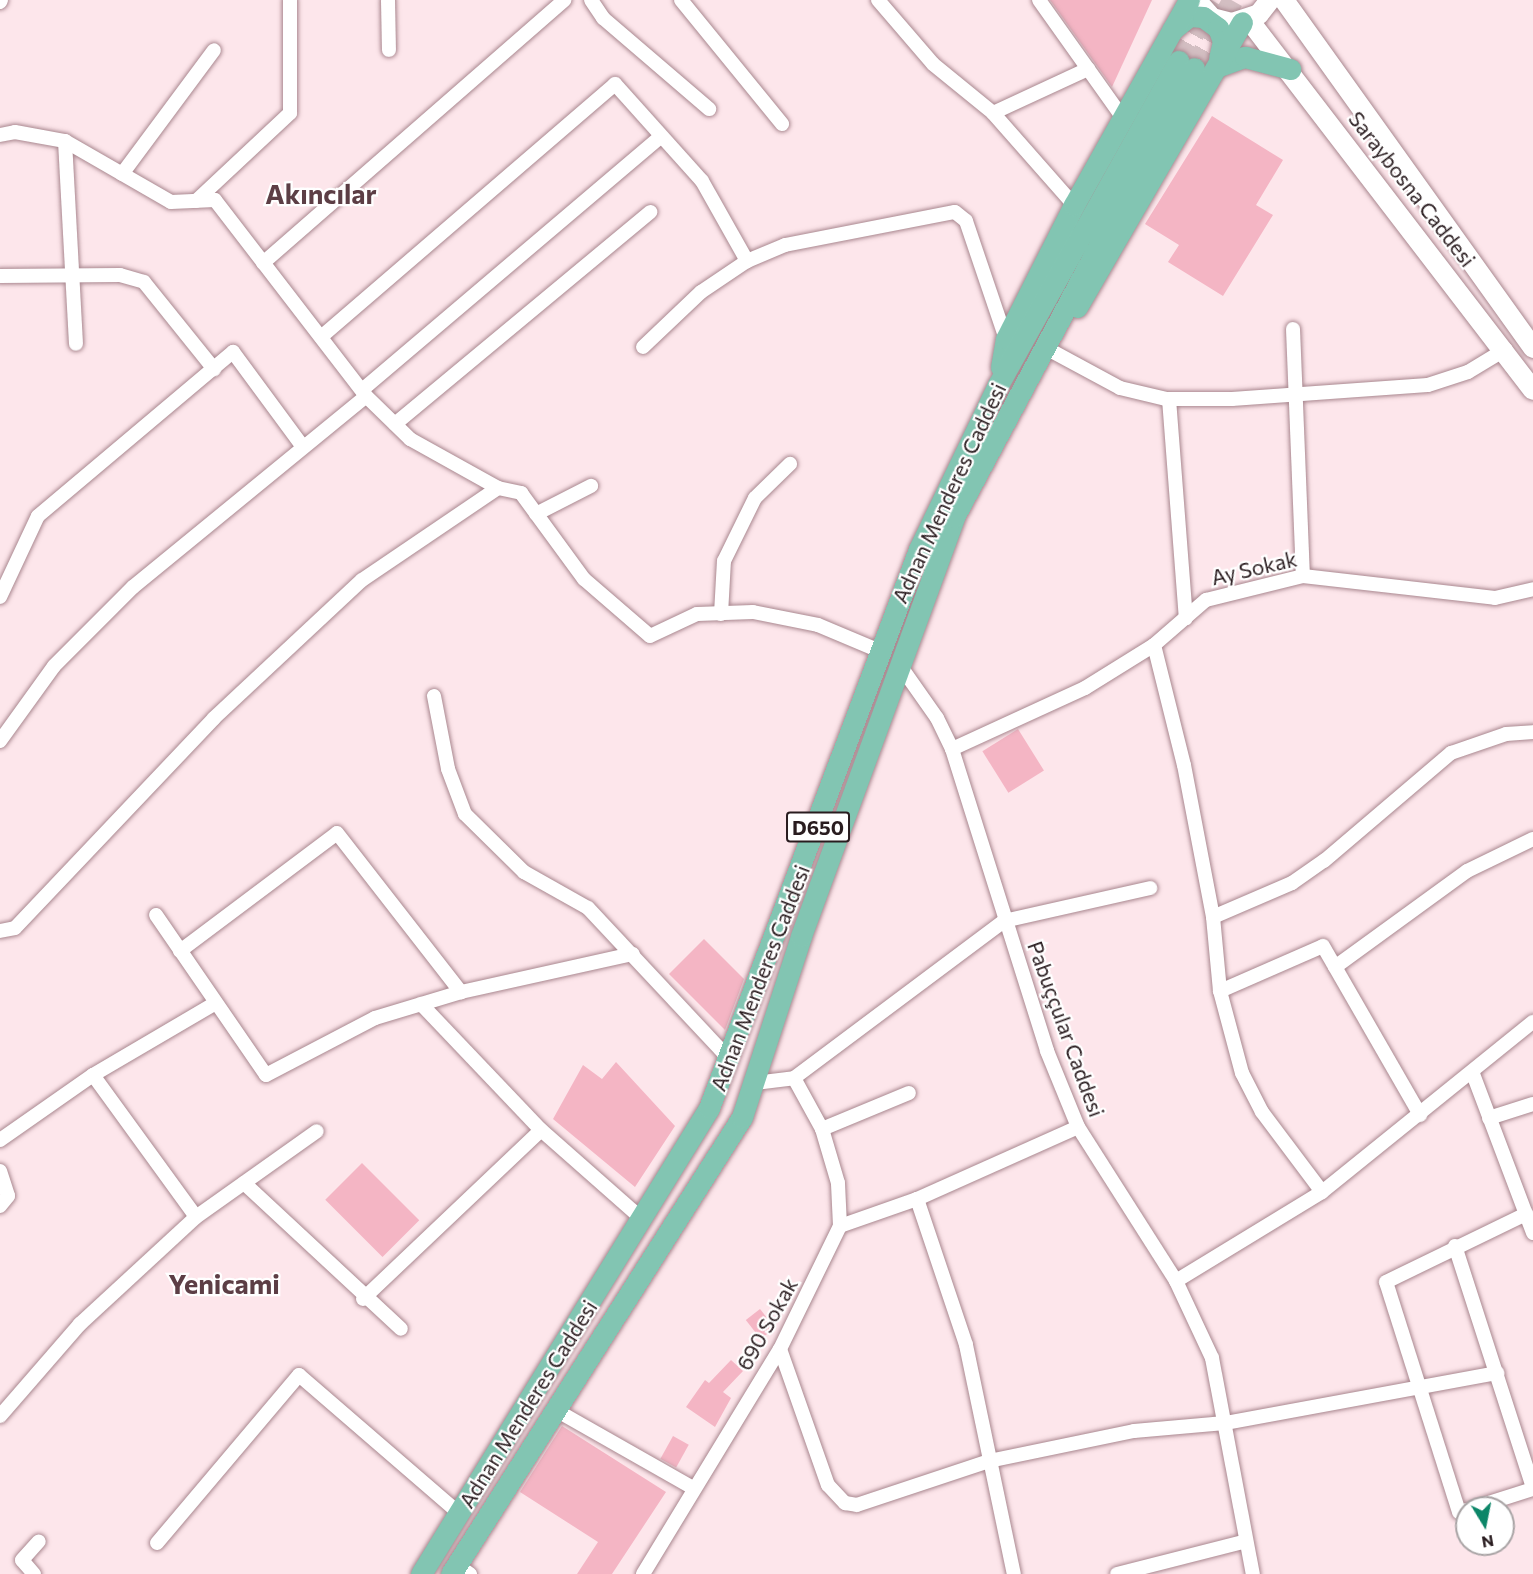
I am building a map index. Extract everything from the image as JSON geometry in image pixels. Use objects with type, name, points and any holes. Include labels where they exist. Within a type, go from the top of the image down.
[{"type":"main road","points":[[998,385],[1006,339],[1074,205],[1167,34],[1189,0]]},
{"type":"main road","points":[[1196,0],[1212,18],[1246,21]]},
{"type":"main road","points":[[1031,367],[1098,275],[1217,67],[1246,21],[1270,0]]},
{"type":"main road","name":"Saraybosna Caddesi","points":[[1284,0],[1533,348]]},
{"type":"main road","points":[[1167,34],[1189,16],[1203,17],[1218,28],[1223,40],[1217,67]]},
{"type":"main road","name":"Saraybosna Caddesi","points":[[1246,21],[1290,69],[1506,350],[1533,390]]},
{"type":"main road","points":[[1217,67],[1245,57],[1290,69]]},
{"type":"main road","name":"Adnan Menderes Caddesi","points":[[421,1574],[710,1108],[730,1060],[919,549],[998,385],[1186,64],[954,517],[899,664],[742,1117],[554,1409],[459,1571]]},
{"type":"street","points":[[196,201],[290,112],[290,0]]},
{"type":"street","points":[[388,0],[389,51]]},
{"type":"street","points":[[263,263],[565,0]]},
{"type":"street","points":[[591,0],[603,18],[709,109]]},
{"type":"street","points":[[681,0],[782,124]]},
{"type":"street","points":[[878,0],[933,64],[993,113],[1074,205]]},
{"type":"street","points":[[1039,0],[1122,117]]},
{"type":"street","points":[[122,174],[214,50]]},
{"type":"street","points":[[993,113],[1088,69]]},
{"type":"street","points":[[321,337],[615,84],[702,181],[747,261]]},
{"type":"street","points":[[0,135],[15,132],[65,141],[171,202],[215,200],[364,393],[410,439],[498,488],[521,493],[584,579],[650,636],[697,614],[753,612],[818,625],[880,651]]},
{"type":"street","points":[[0,741],[54,666],[133,587],[303,447],[661,135]]},
{"type":"street","points":[[65,141],[76,344]]},
{"type":"street","points":[[395,424],[650,212]]},
{"type":"street","points":[[643,347],[701,292],[747,261],[785,245],[955,212],[966,221],[1006,339]]},
{"type":"street","points":[[0,276],[120,275],[144,282],[214,369]]},
{"type":"street","points":[[1293,329],[1303,576]]},
{"type":"street","points":[[1046,348],[1120,388],[1169,399],[1296,394],[1428,385],[1468,372],[1506,350]]},
{"type":"street","points":[[0,597],[38,516],[233,352],[303,447]]},
{"type":"street","points":[[1169,399],[1186,618]]},
{"type":"street","points":[[721,614],[724,561],[755,498],[790,464]]},
{"type":"street","points":[[536,514],[591,486]]},
{"type":"street","points":[[0,931],[15,928],[214,718],[363,580],[498,488]]},
{"type":"street","name":"Ay Sokak","points":[[952,749],[1085,688],[1154,645],[1206,600],[1303,576],[1495,598],[1533,589]]},
{"type":"street","points":[[1154,645],[1184,765],[1213,917],[1220,992],[1242,1073],[1262,1112],[1322,1192]]},
{"type":"street","name":"Pabuççular Caddesi","points":[[899,664],[937,718],[952,749],[1004,921],[1078,1127],[1176,1281],[1212,1358],[1225,1423],[1243,1542],[1253,1574]]},
{"type":"street","points":[[434,696],[448,769],[465,814],[524,873],[588,908],[730,1060]]},
{"type":"street","points":[[1213,917],[1292,883],[1324,861],[1451,753],[1506,734],[1533,732]]},
{"type":"street","points":[[180,951],[337,833],[461,992]]},
{"type":"street","points":[[1335,967],[1467,871],[1533,839]]},
{"type":"street","points":[[755,1083],[794,1078],[1004,921],[1150,888]]},
{"type":"street","points":[[156,915],[214,1004],[266,1075],[375,1018],[461,992],[633,954]]},
{"type":"street","points":[[1220,992],[1323,946],[1420,1115]]},
{"type":"street","points":[[0,1140],[93,1075],[214,1004]]},
{"type":"street","points":[[421,1004],[541,1130],[642,1220]]},
{"type":"street","points":[[1176,1281],[1322,1192],[1473,1074],[1533,1022]]},
{"type":"street","points":[[1473,1074],[1527,1205],[1533,1233]]},
{"type":"street","points":[[93,1075],[196,1217]]},
{"type":"street","name":"690 Sokak","points":[[643,1574],[693,1488],[780,1349],[840,1226],[838,1183],[822,1130],[794,1078]]},
{"type":"street","points":[[822,1130],[909,1093]]},
{"type":"street","points":[[1490,1118],[1533,1104]]},
{"type":"street","points":[[840,1226],[917,1199],[1078,1127]]},
{"type":"street","points":[[363,1299],[541,1130]]},
{"type":"street","points":[[0,1416],[80,1324],[196,1217],[317,1131]]},
{"type":"street","points":[[0,1171],[8,1196],[0,1206]]},
{"type":"street","points":[[244,1183],[363,1299],[401,1329]]},
{"type":"street","points":[[917,1199],[966,1345],[1014,1574]]},
{"type":"street","points":[[1455,1499],[1386,1282],[1527,1205]]},
{"type":"street","points":[[1455,1246],[1533,1488],[1509,1496]]},
{"type":"street","points":[[780,1349],[828,1485],[845,1503],[857,1505],[989,1461],[1134,1431],[1225,1423],[1420,1390],[1497,1373]]},
{"type":"street","points":[[157,1543],[299,1375],[460,1514]]},
{"type":"street","points":[[554,1409],[693,1488]]},
{"type":"street","points":[[34,1574],[22,1560],[39,1540]]},
{"type":"street","points":[[1117,1574],[1243,1542]]},
{"type":"building","points":[[1050,0],[1152,0],[1112,87]]},
{"type":"building","points":[[1212,116],[1283,160],[1256,205],[1273,215],[1223,296],[1168,262],[1179,245],[1145,224]]},
{"type":"building","points":[[1018,729],[1044,771],[1008,793],[982,751]]},
{"type":"building","points":[[704,939],[744,979],[725,1030],[669,974]]},
{"type":"building","points":[[616,1062],[675,1126],[635,1187],[553,1119],[583,1065],[602,1079]]},
{"type":"building","points":[[362,1163],[419,1220],[383,1257],[325,1200]]},
{"type":"building","points":[[760,1309],[775,1328],[761,1339],[746,1320]]},
{"type":"building","points":[[731,1360],[743,1371],[723,1392],[731,1398],[715,1427],[686,1407],[705,1380],[709,1383]]},
{"type":"building","points":[[562,1426],[666,1492],[612,1574],[577,1574],[598,1542],[520,1492]]},
{"type":"building","points":[[673,1436],[689,1445],[676,1467],[660,1459]]},
{"type":"tunnel","points":[[1178,61],[1213,0]]},
{"type":"tunnel","points":[[1194,68],[1233,0]]},
{"type":"district","name":"Akıncılar","points":[[321,194]]},
{"type":"district","name":"Yenicami","points":[[224,1284]]}]
